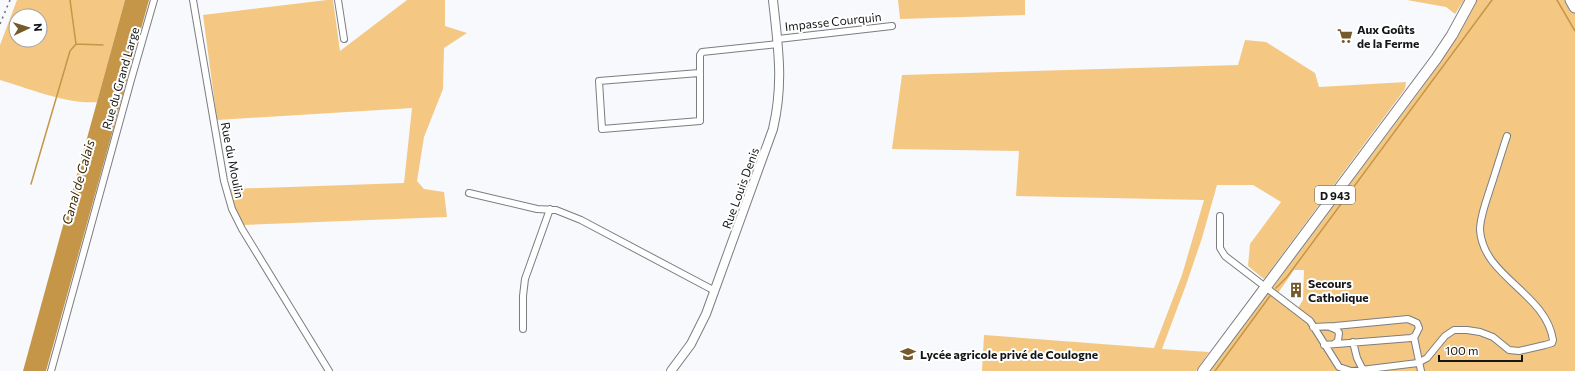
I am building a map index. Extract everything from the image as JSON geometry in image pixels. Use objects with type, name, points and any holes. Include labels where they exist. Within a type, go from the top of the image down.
[{"type":"highway","points":[[1570,0],[1575,7]]},
{"type":"main road","name":"D 943","points":[[1203,371],[1419,83],[1452,35],[1470,0]]},
{"type":"street","name":"Rue du Grand Large","points":[[51,371],[132,74],[154,0]]},
{"type":"street","name":"Rue du Moulin","points":[[193,0],[224,180],[232,209],[242,229],[329,371]]},
{"type":"street","points":[[338,0],[344,39]]},
{"type":"street","name":"Rue Louis Denis","points":[[671,371],[696,336],[715,291],[773,130],[780,85],[778,41],[773,0]]},
{"type":"street","name":"Impasse Courquin","points":[[699,73],[700,55],[702,52],[892,26]]},
{"type":"street","points":[[699,73],[700,121],[602,129],[599,81],[699,73]]},
{"type":"street","points":[[1220,216],[1220,248],[1225,256],[1310,321],[1338,369],[1352,371],[1418,363],[1427,358],[1446,336],[1454,330],[1480,332],[1493,338],[1509,350],[1519,351],[1545,345],[1552,343],[1553,340],[1550,327],[1544,314],[1498,268],[1484,244],[1480,230],[1486,202],[1507,136]]},
{"type":"street","points":[[469,194],[537,209],[560,210],[715,291]]},
{"type":"street","points":[[523,329],[523,296],[525,279],[550,209]]},
{"type":"street","points":[[1313,327],[1328,327],[1408,319],[1417,323],[1419,328],[1414,337],[1324,345]]},
{"type":"street","points":[[1328,327],[1337,330],[1339,333],[1338,341],[1334,344]]},
{"type":"street","points":[[1414,337],[1418,363],[1421,371]]},
{"type":"street","points":[[1353,342],[1357,358],[1363,370]]},
{"type":"shaded area","points":[[17,0],[125,0],[97,102],[74,101],[0,80],[0,45],[8,24],[8,48],[48,48],[48,8],[14,8]]},
{"type":"shaded area","points":[[333,0],[340,51],[407,0],[445,0],[445,26],[467,33],[444,48],[443,89],[424,137],[417,181],[424,189],[444,192],[447,217],[244,225],[238,216],[229,189],[404,183],[412,108],[217,120],[203,15]]},
{"type":"shaded area","points":[[898,0],[1025,0],[1025,15],[900,19]]},
{"type":"shaded area","points":[[1407,0],[1464,0],[1455,14],[1446,7]]},
{"type":"shaded area","points":[[1476,0],[1575,0],[1575,371],[1210,371],[1421,89],[1459,34]],"holes":[[[1294,270],[1304,270],[1303,300],[1298,308],[1278,293]]]},
{"type":"shaded area","points":[[1245,40],[1266,42],[1315,73],[1319,87],[1406,82],[1405,89],[1264,279],[1248,266],[1250,244],[1281,202],[1253,185],[1217,185],[1202,238],[1162,349],[1209,352],[1196,371],[982,371],[984,335],[1154,348],[1182,275],[1204,200],[1016,196],[1019,151],[892,149],[902,75],[1238,65]]},
{"type":"water","name":"Canal de Calais","points":[[125,0],[149,0],[46,371],[23,371]]},
{"type":"waterway","points":[[70,0],[76,44]]},
{"type":"waterway","points":[[1276,288],[1287,277],[1492,0]]},
{"type":"waterway","points":[[1557,0],[1575,31]]},
{"type":"waterway","points":[[31,184],[70,51],[76,44],[103,45]]},
{"type":"waterway","points":[[1215,371],[1270,296]]},
{"type":"railway","points":[[0,24],[10,0]]},
{"type":"place","name":"Aux Goûts de la Ferme","points":[[1345,36]]},
{"type":"place","name":"Secours Catholique","points":[[1296,290]]},
{"type":"place","name":"Lycée agricole privé de Coulogne","points":[[908,354]]}]
